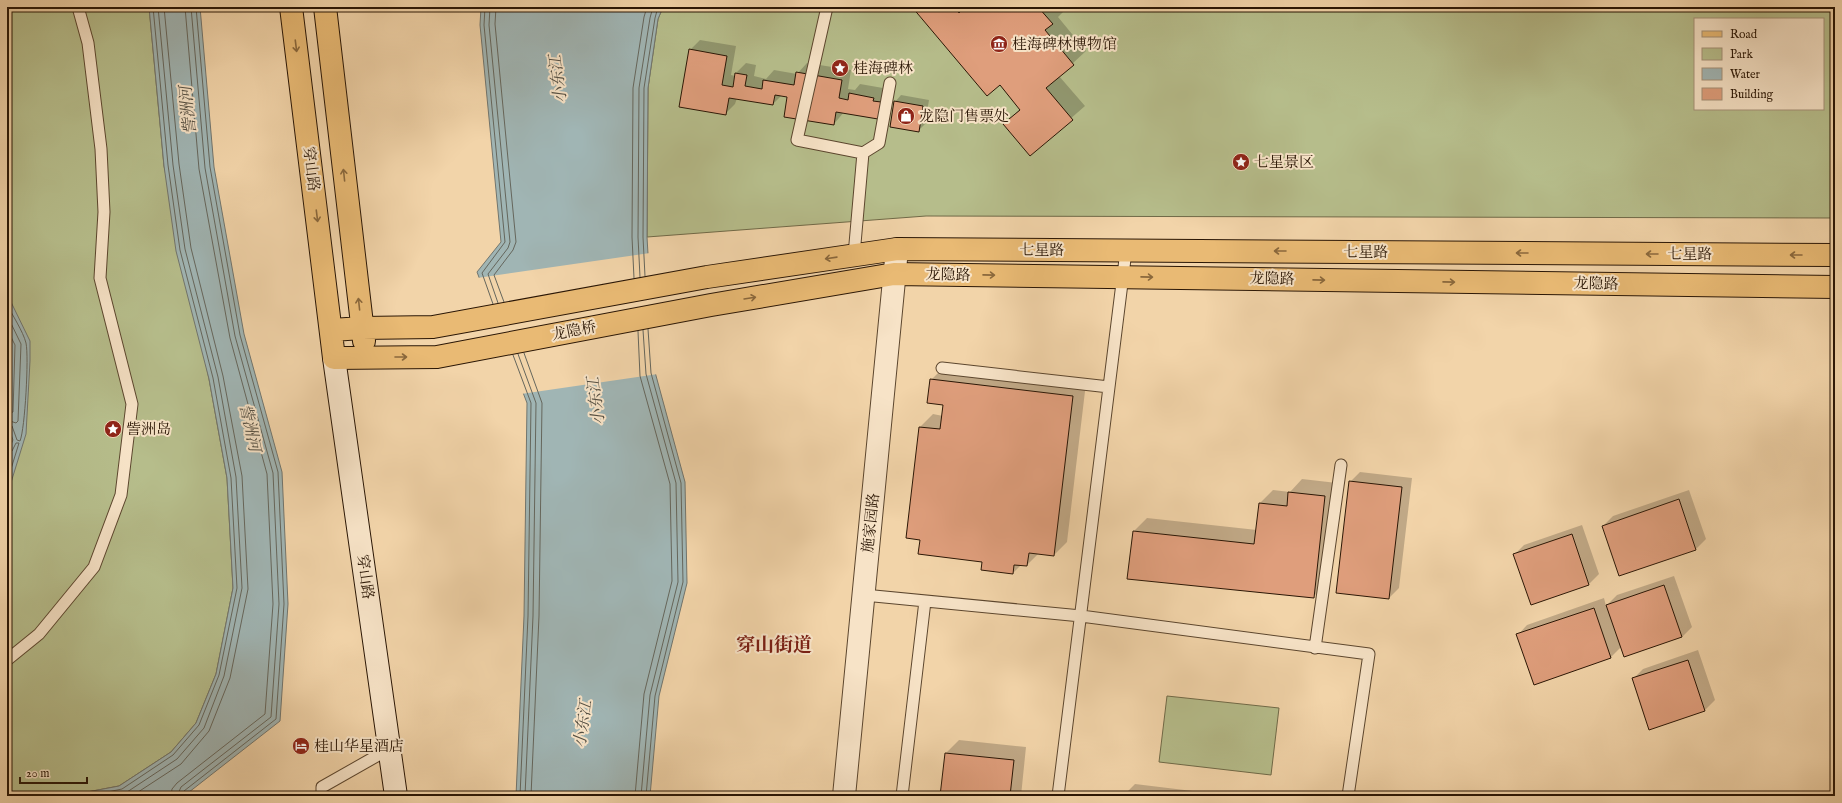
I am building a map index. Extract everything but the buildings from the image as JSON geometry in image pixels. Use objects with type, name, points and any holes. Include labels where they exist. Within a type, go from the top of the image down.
[{"type":"main road","name":"穿山路","points":[[291,7],[332,330],[334,358]]},
{"type":"main road","points":[[325,7],[362,328],[367,356],[334,358]]},
{"type":"main road","points":[[854,255],[897,249]]},
{"type":"main road","name":"七星路","points":[[897,249],[1835,255]]},
{"type":"main road","name":"龙隐桥","points":[[362,328],[433,327],[707,277],[854,255]]},
{"type":"main road","name":"龙隐路","points":[[711,304],[894,274],[1835,287]]},
{"type":"main road","name":"龙隐桥","points":[[367,356],[437,357],[711,304]]},
{"type":"main road","points":[[332,330],[362,328]]},
{"type":"street","name":"施家园路","points":[[844,796],[897,249]]},
{"type":"street","name":"穿山路","points":[[334,358],[396,796]]},
{"type":"lane","points":[[7,660],[39,634],[94,567],[121,496],[132,404],[100,278],[104,212],[101,149],[88,43],[78,7]]},
{"type":"lane","points":[[827,7],[797,140],[863,153],[879,143],[890,83]]},
{"type":"lane","points":[[854,255],[863,153]]},
{"type":"lane","points":[[1058,796],[1126,250]]},
{"type":"lane","points":[[942,368],[1109,387]]},
{"type":"lane","points":[[1315,648],[1341,465]]},
{"type":"lane","points":[[864,595],[1081,616],[1369,654],[1348,796]]},
{"type":"lane","points":[[902,796],[925,601]]},
{"type":"lane","points":[[322,796],[322,786],[389,748]]},
{"type":"green space","name":"訾洲岛","points":[[7,7],[149,7],[164,166],[209,379],[227,478],[233,588],[216,674],[196,723],[171,752],[119,786],[66,796],[7,796]]},
{"type":"green space","name":"七星景区","points":[[663,7],[1835,7],[1835,218],[926,216],[647,237],[648,88],[658,19]]},
{"type":"green space","points":[[1167,696],[1279,708],[1271,775],[1159,762]]},
{"type":"water","name":"訾洲河","points":[[149,7],[200,7],[214,167],[244,334],[282,472],[288,604],[280,721],[184,796],[66,796],[119,786],[171,752],[196,723],[216,674],[233,588],[227,478],[209,379],[176,251],[164,166]]},
{"type":"water","name":"小东江","points":[[481,7],[663,7],[658,19],[648,88],[647,237],[655,372],[685,482],[687,583],[659,696],[650,796],[516,796],[524,616],[527,403],[477,272],[501,242],[480,25]]},
{"type":"water","points":[[7,267],[10,300],[30,341],[30,361],[26,434],[9,489],[7,506],[7,453],[13,440],[7,424]]},
{"type":"pier","points":[[650,253],[658,374],[521,394],[477,278]]},
{"type":"place","name":"桂海碑林博物馆","points":[[999,44]]},
{"type":"place","name":"桂海碑林","points":[[840,68]]},
{"type":"place","name":"龙隐门售票处","points":[[906,116]]},
{"type":"place","name":"七星景区","points":[[1241,162]]},
{"type":"place","name":"訾洲岛","points":[[113,429]]},
{"type":"place","name":"桂山华星酒店","points":[[301,746]]},
{"type":"district","name":"穿山街道","points":[[774,646]]}]
